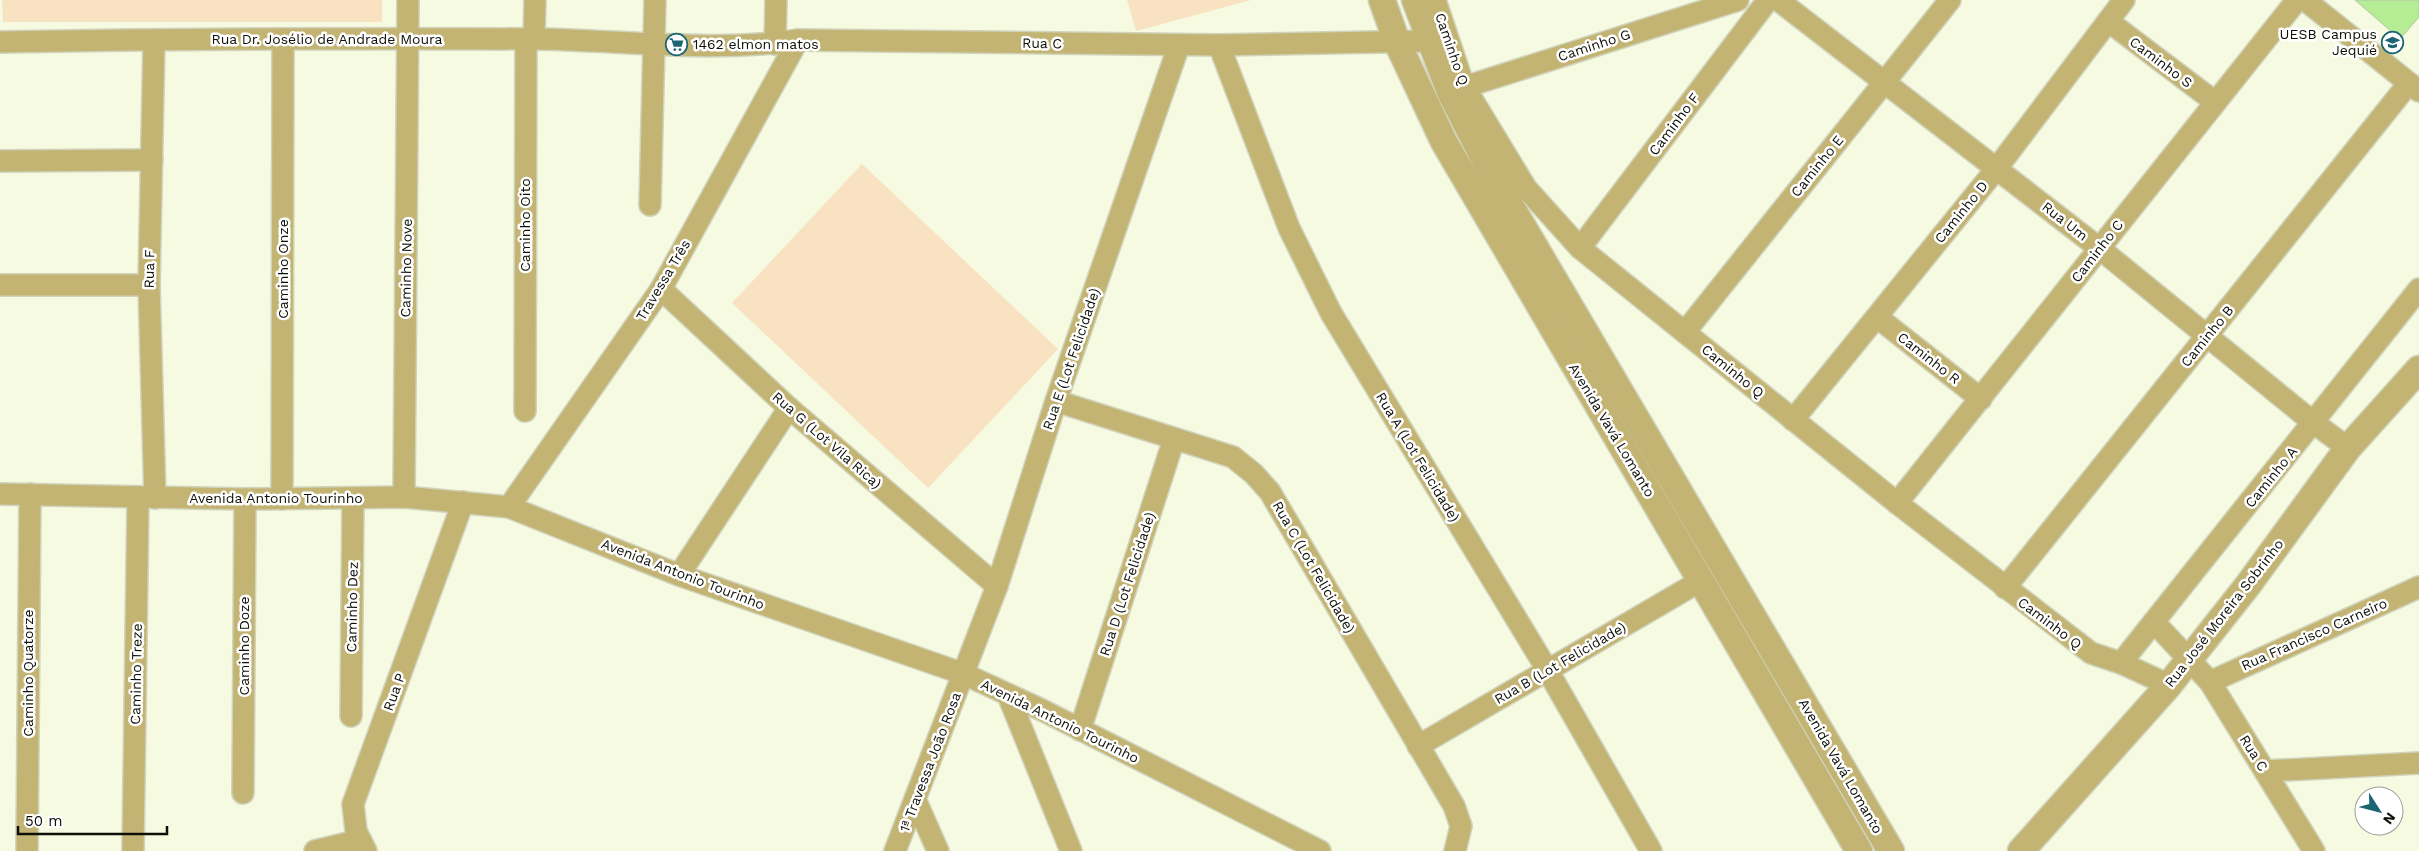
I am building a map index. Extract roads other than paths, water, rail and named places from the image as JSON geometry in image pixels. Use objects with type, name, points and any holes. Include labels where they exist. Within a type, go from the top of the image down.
[{"type":"street","name":"Caminho Nove","points":[[404,497],[408,0]]},
{"type":"street","name":"Caminho Oito","points":[[525,411],[530,39],[535,0]]},
{"type":"street","points":[[650,205],[655,0]]},
{"type":"street","points":[[775,44],[776,0]]},
{"type":"street","name":"Avenida Vavá Lomanto","points":[[1382,0],[1397,42],[1444,142],[1517,270],[1702,580],[1859,851]]},
{"type":"street","name":"Avenida Vavá Lomanto","points":[[1415,0],[1430,41],[1457,89],[1498,184],[1891,851]]},
{"type":"street","name":"Caminho Q","points":[[1435,0],[1457,89],[1526,188],[1580,248],[1897,503],[2091,654],[2121,663],[2168,686]]},
{"type":"street","name":"Caminho G","points":[[1457,89],[1738,0]]},
{"type":"street","name":"Caminho F","points":[[1580,248],[1768,0]]},
{"type":"street","name":"Rua Um","points":[[1778,0],[2099,248],[2314,423],[2348,448]]},
{"type":"street","name":"Caminho E","points":[[1685,332],[1950,0]]},
{"type":"street","name":"Caminho D","points":[[1793,420],[1997,168],[2124,0]]},
{"type":"street","name":"Caminho C","points":[[1897,503],[2297,0]]},
{"type":"street","points":[[2304,0],[2414,87]]},
{"type":"street","name":"Caminho S","points":[[2108,21],[2214,102]]},
{"type":"street","name":"Rua Dr. Josélio de Andrade Moura","points":[[0,42],[409,38],[530,39],[655,45]]},
{"type":"street","name":"Caminho Onze","points":[[282,499],[283,39]]},
{"type":"street","name":"Rua F","points":[[146,497],[154,40]]},
{"type":"street","name":"Rua C","points":[[655,45],[775,44],[798,40],[1219,46],[1430,41]]},
{"type":"street","name":"Travessa Três","points":[[509,507],[660,289],[798,40]]},
{"type":"street","name":"Rua E (Lot Felicidade)","points":[[964,674],[997,586],[1056,400],[1179,45]]},
{"type":"street","name":"Rua A (Lot Felicidade)","points":[[1219,46],[1289,228],[1331,313],[1548,672],[1651,851]]},
{"type":"street","name":"Caminho B","points":[[2005,588],[2207,336],[2414,87]]},
{"type":"street","points":[[0,161],[152,160]]},
{"type":"street","points":[[0,285],[149,285]]},
{"type":"street","name":"Rua G (Lot Vila Rica)","points":[[660,289],[789,408],[997,586]]},
{"type":"street","name":"Caminho A","points":[[2121,663],[2419,289]]},
{"type":"street","name":"Caminho R","points":[[1877,317],[1981,399]]},
{"type":"street","name":"Rua José Moreira Sobrinho","points":[[2021,851],[2168,686],[2248,585],[2348,448],[2419,369]]},
{"type":"street","name":"Rua C (Lot Felicidade)","points":[[1056,400],[1233,457],[1254,474],[1270,492],[1454,806],[1460,826],[1455,851]]},
{"type":"street","points":[[679,575],[789,408]]},
{"type":"street","name":"Rua D (Lot Felicidade)","points":[[1080,730],[1174,439]]},
{"type":"street","name":"Avenida Antonio Tourinho","points":[[0,494],[245,499],[404,497],[509,507],[679,575],[964,674],[1080,730],[1292,844],[1320,851]]},
{"type":"street","name":"Caminho Quatorze","points":[[27,851],[30,494]]},
{"type":"street","name":"Caminho Treze","points":[[133,851],[146,497]]},
{"type":"street","name":"Caminho Dez","points":[[350,716],[353,498]]},
{"type":"street","name":"Caminho Doze","points":[[243,792],[245,499]]},
{"type":"street","name":"Rua P","points":[[315,851],[363,846],[356,831],[353,804],[463,502]]},
{"type":"street","name":"Rua B (Lot Felicidade)","points":[[1418,746],[1548,672],[1702,580]]},
{"type":"street","name":"Rua Francisco Carneiro","points":[[2210,682],[2419,587]]},
{"type":"street","name":"Rua C","points":[[2154,622],[2210,682],[2314,851]]},
{"type":"street","name":"1ª Travessa João Rosa","points":[[895,851],[964,674]]},
{"type":"street","points":[[1008,695],[1072,851]]},
{"type":"street","points":[[2265,771],[2419,763]]},
{"type":"street","points":[[915,799],[938,851]]},
{"type":"place","name":"UESB Campus Jequié","points":[[2393,42]]},
{"type":"place","name":"1462 elmon matos","points":[[677,44]]}]
